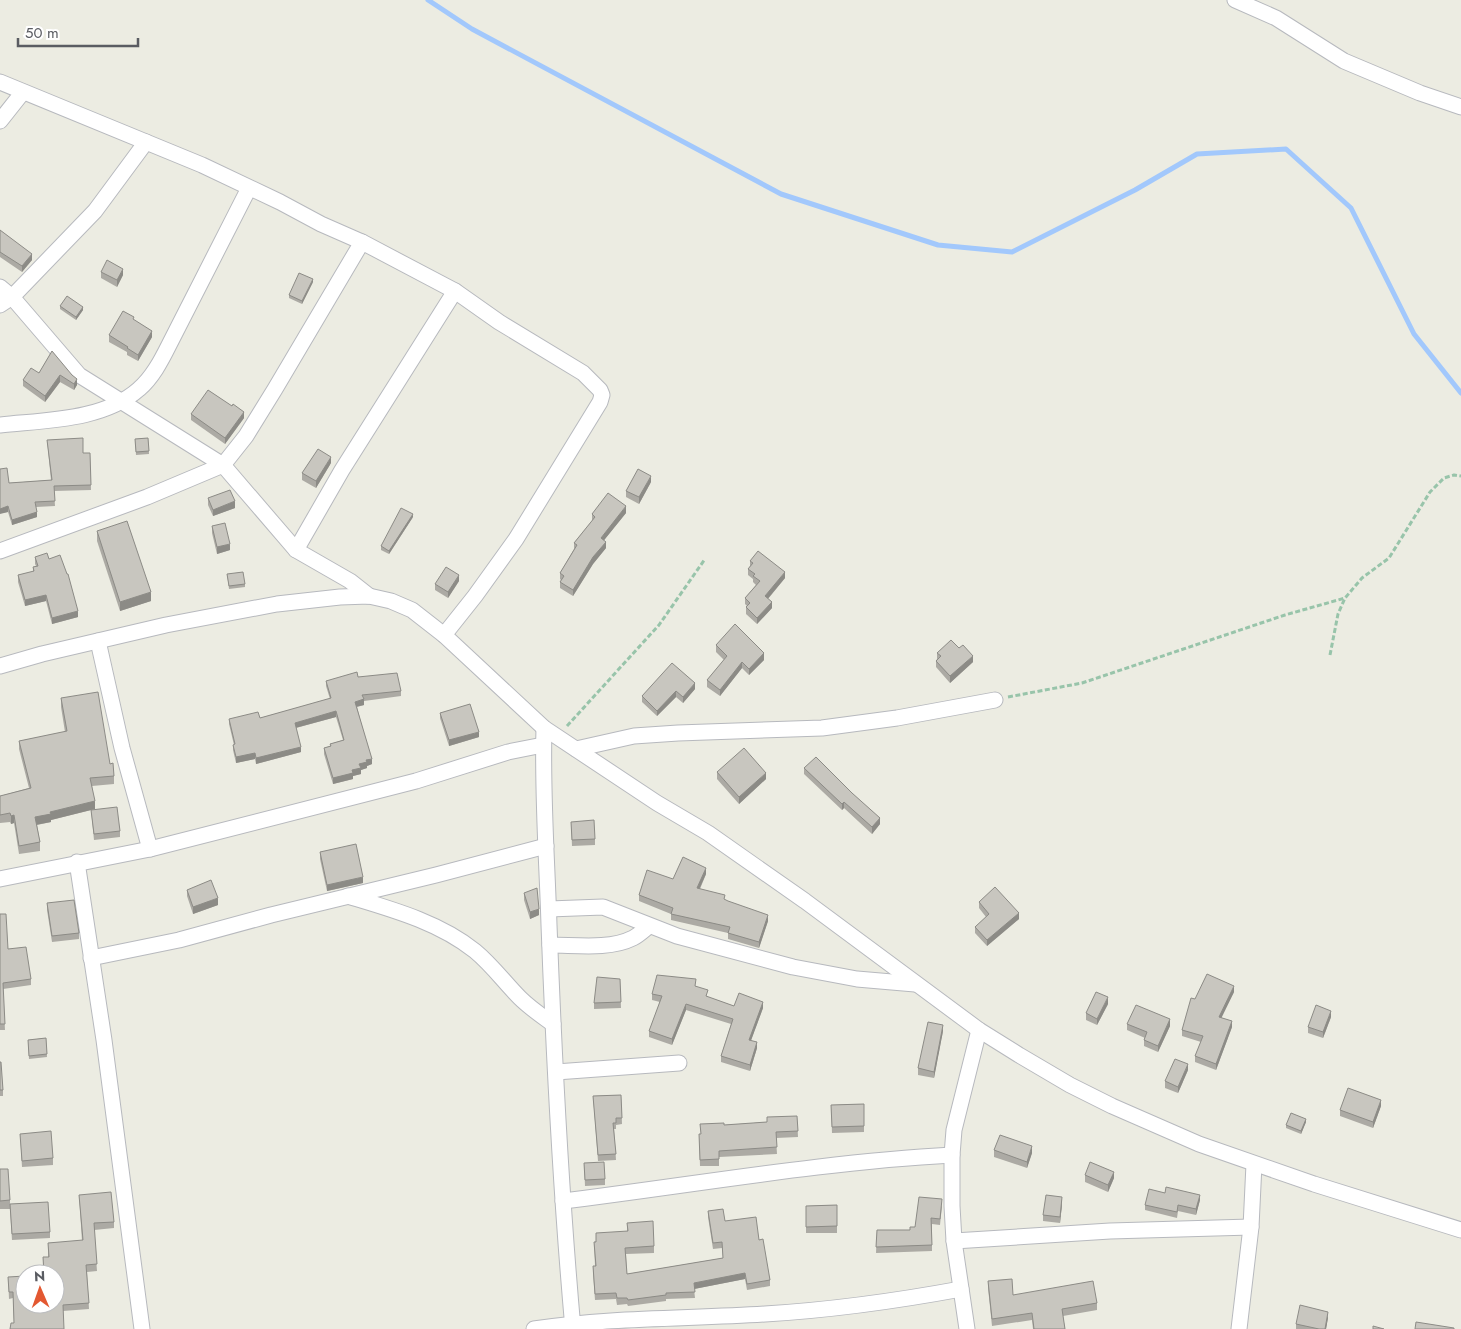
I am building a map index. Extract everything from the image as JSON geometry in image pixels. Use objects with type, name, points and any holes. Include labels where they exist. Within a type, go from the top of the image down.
[{"type":"street","points":[[1235,0],[1276,18],[1344,61],[1420,94],[1461,107]]},
{"type":"street","points":[[0,82],[202,165],[321,224],[362,242],[455,291],[500,322],[583,373],[600,390],[602,395],[600,402],[516,539],[444,635]]},
{"type":"street","points":[[0,121],[23,92]]},
{"type":"street","points":[[6,301],[95,211],[146,142]]},
{"type":"street","points":[[0,425],[84,415],[123,402],[141,388],[157,367],[249,188]]},
{"type":"street","points":[[0,551],[139,500],[223,465],[246,436],[276,389],[362,242]]},
{"type":"street","points":[[0,287],[6,301],[80,375],[223,465],[296,550],[350,581],[369,596]]},
{"type":"street","points":[[296,550],[347,462],[455,291]]},
{"type":"street","points":[[0,666],[42,654],[166,625],[277,604],[340,597],[369,596],[391,601],[412,610],[444,635],[544,728],[657,803],[716,838],[821,913],[978,1030],[1070,1085],[1112,1106],[1199,1144],[1254,1164],[1461,1230]]},
{"type":"street","points":[[98,641],[122,748],[150,849]]},
{"type":"street","points":[[576,749],[634,736],[822,728],[907,716],[995,700]]},
{"type":"street","points":[[544,728],[550,944],[563,1201],[572,1326]]},
{"type":"street","points":[[0,878],[150,849],[416,781],[508,752],[544,745]]},
{"type":"street","points":[[91,958],[179,940],[546,846]]},
{"type":"street","points":[[77,862],[104,1040],[142,1329]]},
{"type":"street","points":[[347,896],[394,910],[423,922],[474,950],[520,999],[554,1024]]},
{"type":"street","points":[[549,908],[603,907],[677,936],[822,973],[857,979],[915,984]]},
{"type":"street","points":[[550,944],[602,945],[623,942],[637,936],[649,926]]},
{"type":"street","points":[[967,1329],[954,1241],[952,1155],[954,1130],[978,1030]]},
{"type":"street","points":[[556,1072],[679,1063]]},
{"type":"street","points":[[563,1201],[842,1164],[894,1158],[952,1155]]},
{"type":"street","points":[[1239,1329],[1251,1227],[1254,1164]]},
{"type":"street","points":[[954,1241],[1110,1231],[1251,1227]]},
{"type":"street","points":[[534,1329],[842,1308],[906,1300],[961,1289]]},
{"type":"path","points":[[1330,655],[1338,614],[1345,598],[1362,578],[1389,558],[1430,492],[1444,478],[1454,475],[1461,476]]},
{"type":"path","points":[[557,737],[659,625],[705,559]]},
{"type":"path","points":[[995,700],[1082,682],[1285,615],[1345,598]]},
{"type":"building","points":[[0,230],[32,254],[22,266],[0,252]]},
{"type":"building","points":[[107,260],[123,269],[117,280],[101,272]]},
{"type":"building","points":[[299,273],[313,279],[302,301],[289,295]]},
{"type":"building","points":[[67,296],[83,307],[76,317],[60,306]]},
{"type":"building","points":[[123,311],[152,331],[138,355],[109,335]]},
{"type":"building","points":[[52,351],[77,379],[74,384],[60,375],[45,396],[23,380],[31,368],[39,373]]},
{"type":"building","points":[[208,390],[244,412],[225,438],[191,414]]},
{"type":"building","points":[[83,438],[83,453],[90,453],[91,485],[54,486],[55,501],[35,502],[37,512],[12,520],[8,506],[0,509],[0,469],[7,468],[9,483],[52,480],[47,440]]},
{"type":"building","points":[[148,438],[149,451],[136,452],[135,439]]},
{"type":"building","points":[[318,449],[331,457],[316,481],[302,473]]},
{"type":"building","points":[[638,469],[651,476],[639,497],[626,491]]},
{"type":"building","points":[[230,490],[235,501],[213,510],[208,498]]},
{"type":"building","points":[[608,493],[626,506],[601,538],[606,542],[593,557],[573,590],[560,582],[564,576],[560,573],[577,545],[574,543],[595,517],[592,514]]},
{"type":"building","points":[[401,508],[413,514],[389,551],[381,546]]},
{"type":"building","points":[[127,521],[151,592],[120,602],[97,531]]},
{"type":"building","points":[[225,523],[230,544],[217,547],[212,526]]},
{"type":"building","points":[[758,551],[785,572],[765,596],[772,602],[757,618],[746,607],[750,603],[745,598],[760,581],[748,569],[753,563],[750,561]]},
{"type":"building","points":[[47,553],[49,559],[60,555],[68,574],[78,611],[52,618],[46,595],[25,600],[18,575],[34,571],[33,567],[38,566],[35,557]]},
{"type":"building","points":[[446,567],[459,575],[448,592],[435,584]]},
{"type":"building","points":[[243,572],[245,584],[229,586],[227,574]]},
{"type":"building","points":[[735,624],[764,653],[749,669],[742,662],[720,690],[707,680],[727,656],[716,645]]},
{"type":"building","points":[[951,640],[959,648],[963,645],[973,656],[950,676],[936,661],[941,656],[937,653]]},
{"type":"building","points":[[672,663],[695,683],[683,697],[676,691],[657,711],[642,696]]},
{"type":"building","points":[[357,672],[358,677],[397,673],[401,691],[362,695],[364,699],[355,702],[372,759],[359,764],[361,768],[352,770],[353,773],[333,778],[324,748],[344,740],[336,711],[295,723],[301,747],[256,758],[255,753],[236,757],[229,719],[258,712],[260,718],[331,698],[326,681]]},
{"type":"building","points":[[98,692],[110,764],[113,763],[114,776],[90,778],[95,801],[35,817],[40,842],[19,846],[14,815],[11,816],[10,813],[0,815],[0,796],[31,788],[19,741],[67,731],[61,698]]},
{"type":"building","points":[[470,704],[479,732],[449,740],[440,713]]},
{"type":"building","points":[[744,748],[766,773],[739,797],[717,772]]},
{"type":"building","points":[[816,757],[880,818],[872,827],[844,802],[842,804],[804,768]]},
{"type":"building","points":[[117,807],[120,831],[94,834],[91,810]]},
{"type":"building","points":[[594,820],[595,839],[572,840],[571,822]]},
{"type":"building","points":[[356,844],[363,877],[327,885],[320,852]]},
{"type":"building","points":[[683,857],[706,868],[697,888],[725,895],[724,899],[728,901],[768,915],[759,942],[728,933],[730,927],[671,914],[673,908],[639,895],[647,870],[673,879]]},
{"type":"building","points":[[211,880],[218,898],[193,907],[187,890]]},
{"type":"building","points":[[995,887],[1019,913],[987,940],[975,927],[989,914],[979,902]]},
{"type":"building","points":[[537,888],[539,909],[530,912],[524,893]]},
{"type":"building","points":[[74,900],[79,933],[52,936],[47,903]]},
{"type":"building","points":[[0,914],[6,914],[8,949],[26,947],[31,979],[3,983],[5,1024],[0,1024]]},
{"type":"building","points":[[1207,974],[1234,986],[1219,1017],[1232,1021],[1216,1064],[1195,1056],[1203,1036],[1182,1030],[1191,998],[1195,999]]},
{"type":"building","points":[[657,975],[696,979],[695,986],[708,990],[706,996],[734,1006],[739,993],[763,1002],[749,1040],[757,1042],[750,1065],[721,1056],[733,1019],[686,1004],[672,1039],[649,1031],[662,996],[652,994]]},
{"type":"building","points":[[597,977],[620,979],[621,1002],[594,1003]]},
{"type":"building","points":[[1096,992],[1108,997],[1097,1019],[1086,1013]]},
{"type":"building","points":[[1136,1005],[1170,1019],[1158,1046],[1144,1040],[1147,1032],[1127,1024]]},
{"type":"building","points":[[1316,1005],[1331,1011],[1323,1032],[1308,1027]]},
{"type":"building","points":[[928,1022],[943,1025],[934,1072],[918,1068]]},
{"type":"building","points":[[46,1038],[47,1054],[29,1056],[28,1040]]},
{"type":"building","points":[[1175,1059],[1188,1064],[1178,1087],[1165,1081]]},
{"type":"building","points":[[1,1062],[3,1090],[0,1090]]},
{"type":"building","points":[[1348,1088],[1381,1100],[1373,1122],[1340,1110]]},
{"type":"building","points":[[621,1095],[622,1118],[616,1118],[616,1123],[613,1123],[616,1154],[598,1155],[593,1096]]},
{"type":"building","points":[[864,1104],[864,1126],[832,1127],[831,1105]]},
{"type":"building","points":[[1291,1113],[1306,1119],[1301,1131],[1286,1125]]},
{"type":"building","points":[[797,1116],[798,1131],[776,1132],[777,1147],[719,1151],[719,1159],[700,1160],[700,1124],[724,1123],[724,1125],[767,1122],[767,1117]]},
{"type":"building","points":[[51,1131],[53,1158],[22,1161],[20,1134]]},
{"type":"building","points":[[1000,1135],[1032,1146],[1027,1162],[994,1150]]},
{"type":"building","points":[[604,1162],[605,1179],[585,1180],[584,1163]]},
{"type":"building","points":[[1090,1162],[1114,1172],[1108,1185],[1085,1175]]},
{"type":"building","points":[[0,1169],[8,1169],[10,1200],[0,1201]]},
{"type":"building","points":[[1166,1187],[1200,1195],[1196,1209],[1178,1205],[1177,1212],[1145,1205],[1149,1189],[1165,1193]]},
{"type":"building","points":[[111,1192],[114,1222],[94,1223],[97,1264],[86,1265],[89,1303],[65,1305],[65,1264],[43,1264],[43,1257],[49,1257],[48,1243],[83,1240],[79,1195]]},
{"type":"building","points":[[1046,1195],[1062,1197],[1060,1217],[1043,1215]]},
{"type":"building","points":[[919,1197],[942,1199],[940,1219],[931,1218],[932,1245],[876,1247],[877,1230],[910,1230],[910,1227],[915,1227]]},
{"type":"building","points":[[48,1202],[50,1232],[12,1234],[10,1204]]},
{"type":"building","points":[[837,1205],[837,1226],[806,1227],[806,1206]]},
{"type":"building","points":[[723,1209],[725,1221],[756,1217],[759,1240],[763,1239],[770,1280],[747,1284],[745,1273],[694,1283],[695,1292],[666,1293],[666,1295],[628,1300],[627,1298],[617,1298],[616,1293],[595,1294],[593,1266],[596,1266],[594,1242],[596,1242],[596,1233],[628,1231],[627,1223],[653,1221],[654,1246],[625,1248],[627,1274],[723,1258],[722,1242],[713,1243],[708,1211]]},
{"type":"building","points":[[8,1277],[15,1277],[15,1314],[63,1314],[64,1329],[10,1329],[11,1323],[14,1323],[13,1292],[9,1292]]},
{"type":"building","points":[[1012,1279],[1013,1295],[1093,1281],[1097,1303],[1062,1309],[1065,1329],[1034,1329],[1032,1313],[992,1319],[988,1281]]},
{"type":"building","points":[[1300,1305],[1328,1312],[1325,1329],[1296,1324]]},
{"type":"building","points":[[1416,1322],[1454,1328],[1454,1329],[1415,1329]]},
{"type":"building","points":[[1373,1326],[1384,1329],[1373,1329]]},
{"type":"waterway","points":[[428,0],[472,29],[781,194],[938,245],[1012,252],[1135,190],[1197,154],[1286,149],[1351,208],[1414,334],[1461,393]]}]
